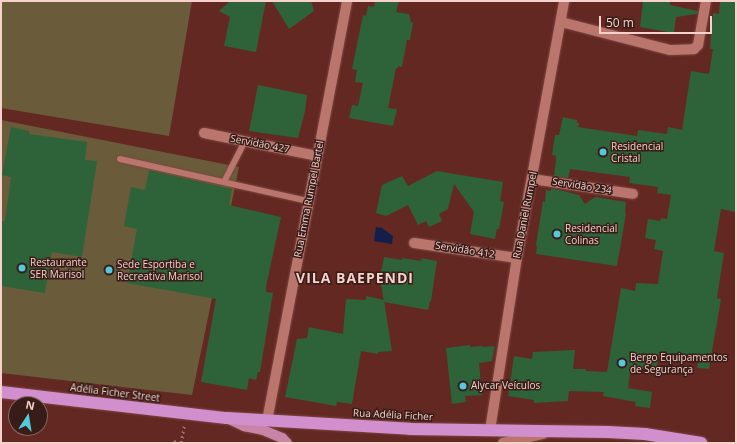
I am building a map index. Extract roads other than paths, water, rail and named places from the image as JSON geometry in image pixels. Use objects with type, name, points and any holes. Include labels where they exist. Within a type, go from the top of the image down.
[{"type":"highway","name":"Adélia Ficher Street","points":[[1,392],[227,418]]},
{"type":"highway","name":"Rua Adélia Ficher","points":[[227,418],[267,421],[319,422],[410,429],[645,434],[701,443]]},
{"type":"main road","points":[[227,418],[244,426],[263,430],[282,438],[287,443]]},
{"type":"street","name":"Rua Emma Rumpel Bartel","points":[[267,421],[347,1]]},
{"type":"street","name":"Rua Daniel Rumpel","points":[[490,430],[517,258],[564,1]]},
{"type":"street","points":[[561,22],[670,50],[694,50],[698,45],[706,1]]},
{"type":"street","name":"Servidão 427","points":[[204,133],[317,156]]},
{"type":"street","name":"Servidão 234","points":[[532,179],[633,194]]},
{"type":"street","name":"Servidão 412","points":[[414,243],[517,258]]},
{"type":"street","points":[[503,443],[559,431]]},
{"type":"lane","points":[[224,182],[245,141]]},
{"type":"lane","points":[[120,159],[308,201]]},
{"type":"water","points":[[376,227],[382,228],[393,236],[392,244],[374,241]]},
{"type":"place","name":"Residencial Cristal","points":[[603,152]]},
{"type":"place","name":"Residencial Colinas","points":[[557,234]]},
{"type":"place","name":"Restaurante SER Marisol","points":[[22,268]]},
{"type":"place","name":"Sede Esportiba e Recreativa Marisol","points":[[109,270]]},
{"type":"place","name":"Bergo Equipamentos de Segurança","points":[[622,363]]},
{"type":"place","name":"Alycar Veículos","points":[[463,386]]},
{"type":"district","name":"VILA BAEPENDI","points":[[355,278]]}]
